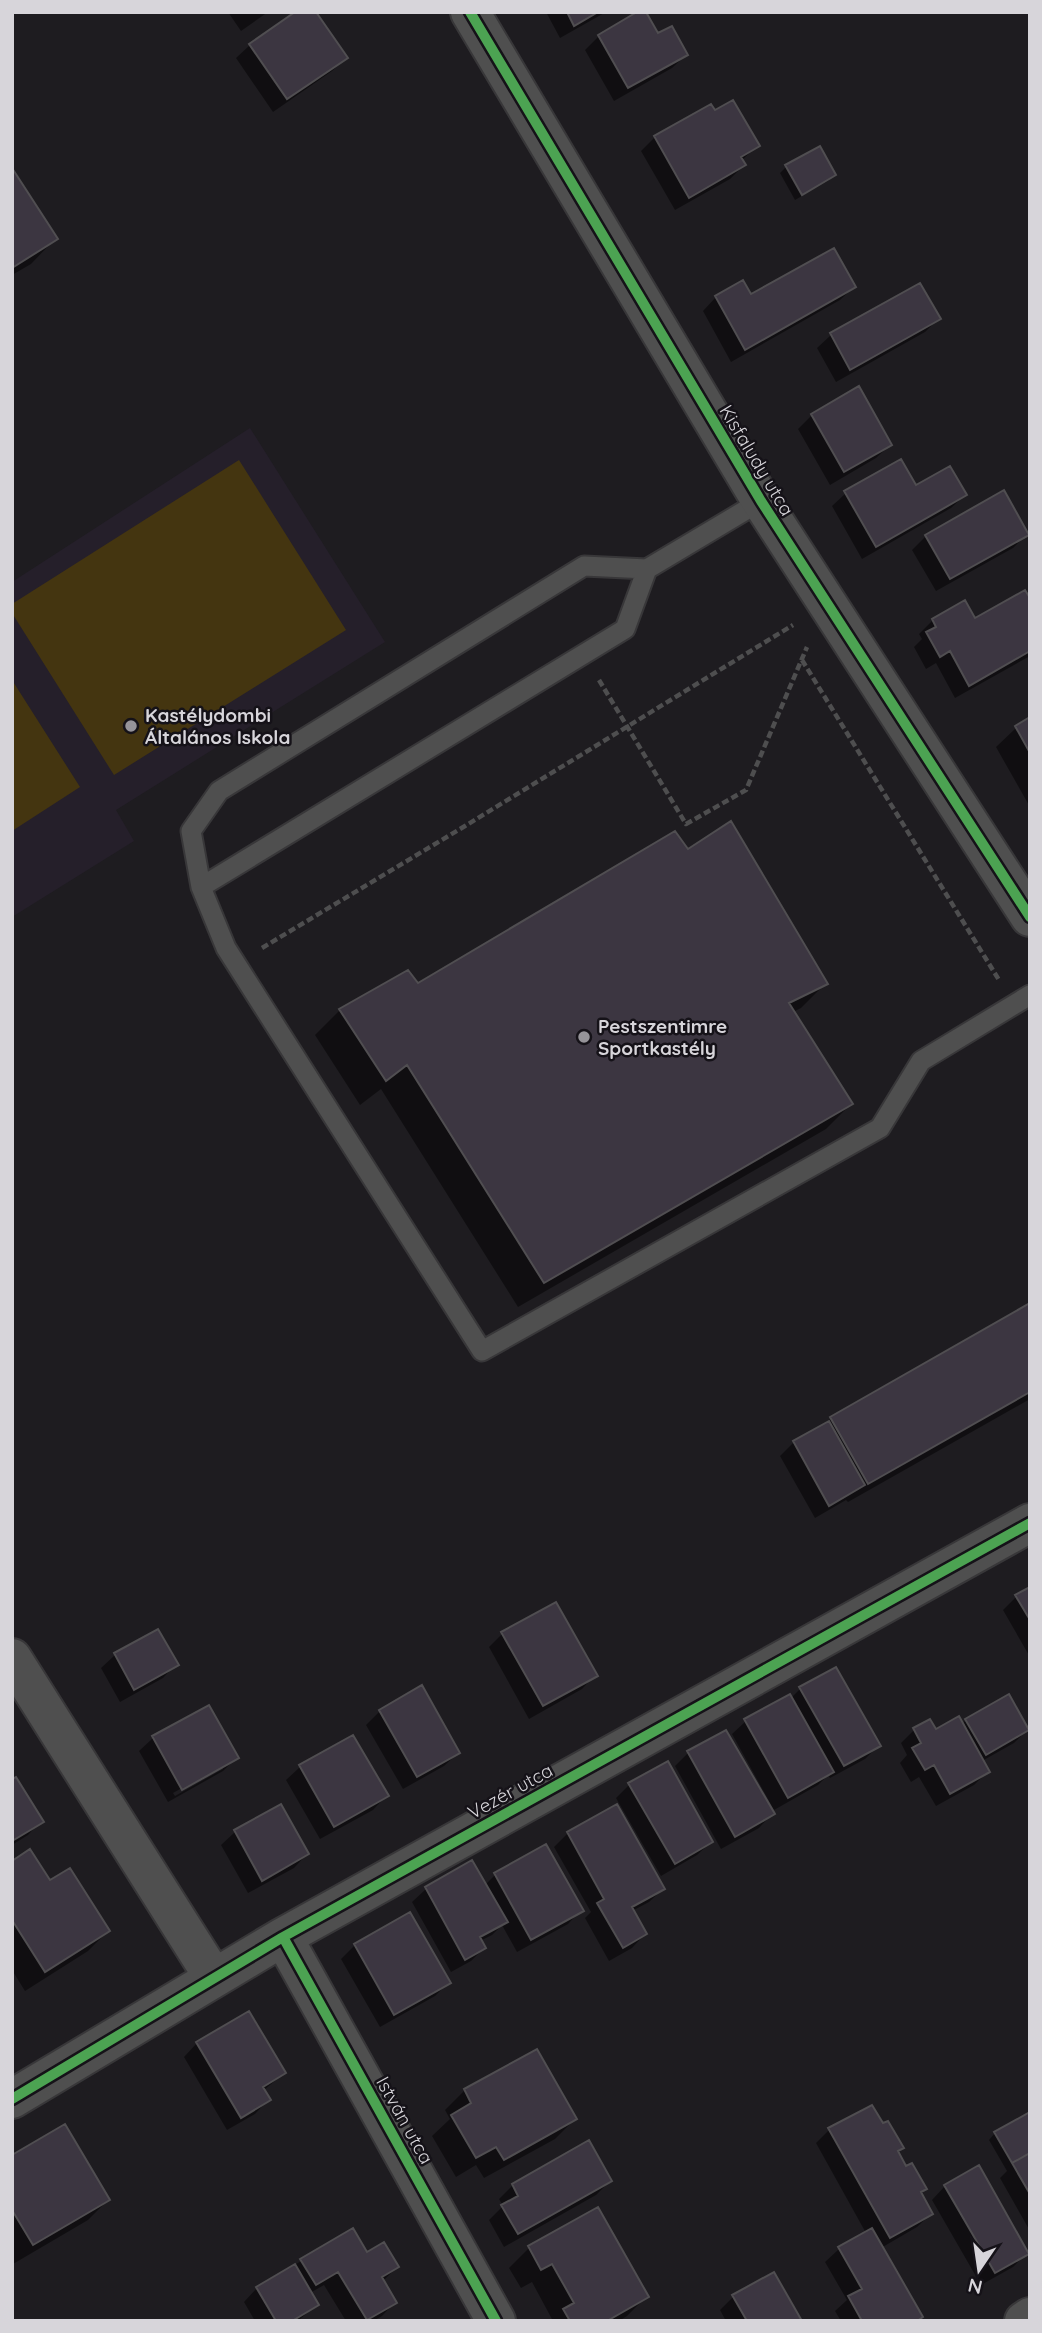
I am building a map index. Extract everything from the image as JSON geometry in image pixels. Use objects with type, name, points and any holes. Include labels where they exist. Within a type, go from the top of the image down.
[{"type":"street","name":"Kisfaludy utca","points":[[470,12],[761,501],[1030,917]]},
{"type":"street","name":"Vezér utca","points":[[12,2099],[283,1937],[1030,1523]]},
{"type":"street","points":[[12,1658],[214,1978]]},
{"type":"street","name":"István utca","points":[[283,1937],[496,2321]]},
{"type":"street","points":[[1024,2321],[1030,2317]]},
{"type":"lane","points":[[761,501],[647,569],[584,566],[219,791],[191,831],[201,887],[226,948],[482,1351],[880,1128],[921,1061],[1022,999]]},
{"type":"lane","points":[[201,887],[625,629],[647,569]]},
{"type":"path","points":[[583,654],[686,824],[746,790],[826,604]]},
{"type":"path","points":[[236,964],[826,604]]},
{"type":"path","points":[[802,659],[1022,999]]},
{"type":"shaded area","name":"Kastélydombi Általános Iskola","points":[[250,428],[385,642],[116,810],[134,841],[12,917],[12,582]]},
{"type":"shaded area","points":[[239,460],[346,630],[114,775],[12,613],[12,604]]},
{"type":"shaded area","points":[[12,680],[80,787],[12,831]]},
{"type":"building","points":[[295,12],[316,12],[348,58],[287,99],[249,44]]},
{"type":"building","points":[[567,12],[598,12],[574,26]]},
{"type":"building","points":[[637,12],[646,12],[658,33],[672,26],[688,55],[628,88],[598,35]]},
{"type":"building","points":[[733,100],[760,146],[741,157],[746,165],[689,198],[654,136],[711,104],[715,110]]},
{"type":"building","points":[[820,146],[836,175],[802,195],[785,165]]},
{"type":"building","points":[[12,168],[58,239],[12,268]]},
{"type":"building","points":[[834,248],[856,287],[745,350],[715,296],[743,280],[751,294]]},
{"type":"building","points":[[920,283],[941,319],[850,370],[830,333]]},
{"type":"building","points":[[859,386],[892,445],[844,472],[811,414]]},
{"type":"building","points":[[901,459],[916,485],[950,466],[967,495],[876,547],[844,491]]},
{"type":"building","points":[[1004,490],[1029,535],[950,579],[925,535]]},
{"type":"building","points":[[1025,590],[1030,598],[1030,651],[969,686],[950,651],[940,657],[926,632],[936,627],[932,619],[965,600],[975,618]]},
{"type":"building","points":[[1030,717],[1030,753],[1015,726]]},
{"type":"building","name":"Pestszentimre Sportkastély","points":[[731,821],[828,984],[789,1003],[853,1104],[544,1283],[407,1065],[386,1081],[339,1009],[408,970],[418,983],[675,831],[688,849]]},
{"type":"building","points":[[1030,1303],[1030,1392],[868,1484],[830,1417]]},
{"type":"building","points":[[829,1421],[865,1485],[829,1506],[793,1441]]},
{"type":"building","points":[[1030,1587],[1030,1620],[1015,1595]]},
{"type":"building","points":[[556,1602],[598,1676],[543,1706],[501,1632]]},
{"type":"building","points":[[158,1629],[179,1665],[134,1690],[114,1653]]},
{"type":"building","points":[[836,1667],[881,1746],[844,1766],[799,1687]]},
{"type":"building","points":[[422,1685],[460,1753],[417,1777],[379,1710]]},
{"type":"building","points":[[790,1694],[834,1772],[788,1798],[744,1719]]},
{"type":"building","points":[[1009,1694],[1029,1730],[986,1755],[965,1719]]},
{"type":"building","points":[[209,1705],[239,1758],[182,1790],[152,1736]]},
{"type":"building","points":[[959,1716],[990,1772],[950,1794],[934,1765],[925,1770],[912,1748],[921,1743],[913,1728],[930,1719],[936,1729]]},
{"type":"building","points":[[726,1730],[775,1814],[735,1837],[687,1751]]},
{"type":"building","points":[[353,1735],[389,1796],[334,1827],[299,1765]]},
{"type":"building","points":[[668,1761],[713,1842],[675,1864],[628,1783]]},
{"type":"building","points":[[16,1777],[44,1822],[12,1841],[12,1779]]},
{"type":"building","points":[[281,1804],[309,1854],[262,1881],[234,1830]]},
{"type":"building","points":[[617,1804],[665,1889],[632,1907],[647,1934],[623,1948],[597,1903],[604,1899],[567,1832]]},
{"type":"building","points":[[546,1844],[584,1911],[531,1940],[494,1873]]},
{"type":"building","points":[[30,1849],[50,1880],[70,1868],[110,1931],[45,1972],[12,1920],[12,1861]]},
{"type":"building","points":[[472,1860],[508,1922],[480,1937],[486,1948],[465,1960],[425,1887]]},
{"type":"building","points":[[410,1912],[451,1983],[394,2015],[354,1944]]},
{"type":"building","points":[[249,2011],[286,2073],[263,2087],[271,2100],[241,2118],[196,2042]]},
{"type":"building","points":[[537,2049],[577,2119],[504,2160],[496,2147],[476,2158],[451,2115],[471,2103],[464,2089]]},
{"type":"building","points":[[872,2105],[883,2123],[888,2121],[904,2148],[898,2151],[906,2166],[912,2163],[927,2189],[921,2192],[933,2214],[890,2238],[828,2128]]},
{"type":"building","points":[[1030,2112],[1030,2153],[1012,2163],[994,2132]]},
{"type":"building","points":[[65,2124],[110,2200],[33,2245],[12,2210],[12,2155]]},
{"type":"building","points":[[589,2140],[612,2181],[518,2234],[501,2205],[518,2196],[512,2184]]},
{"type":"building","points":[[1030,2153],[1030,2194],[1012,2163]]},
{"type":"building","points":[[979,2165],[1029,2254],[995,2273],[944,2185]]},
{"type":"building","points":[[598,2207],[649,2297],[607,2321],[570,2321],[563,2309],[574,2303],[552,2264],[541,2270],[528,2246]]},
{"type":"building","points":[[353,2228],[367,2252],[384,2242],[399,2267],[382,2277],[397,2303],[367,2320],[338,2272],[316,2285],[300,2259]]},
{"type":"building","points":[[872,2228],[923,2317],[917,2321],[862,2321],[848,2296],[862,2289],[838,2247]]},
{"type":"building","points":[[295,2264],[319,2305],[292,2321],[276,2321],[256,2287]]},
{"type":"building","points":[[774,2272],[802,2321],[747,2321],[732,2295]]},
{"type":"cycle path","points":[[470,12],[761,501],[1030,917]]},
{"type":"cycle path","points":[[12,2099],[283,1937],[1030,1523]]},
{"type":"cycle path","points":[[283,1937],[496,2321]]},
{"type":"place","name":"Kastélydombi Általános Iskola","points":[[131,726]]},
{"type":"place","name":"Pestszentimre Sportkastély","points":[[584,1037]]}]
